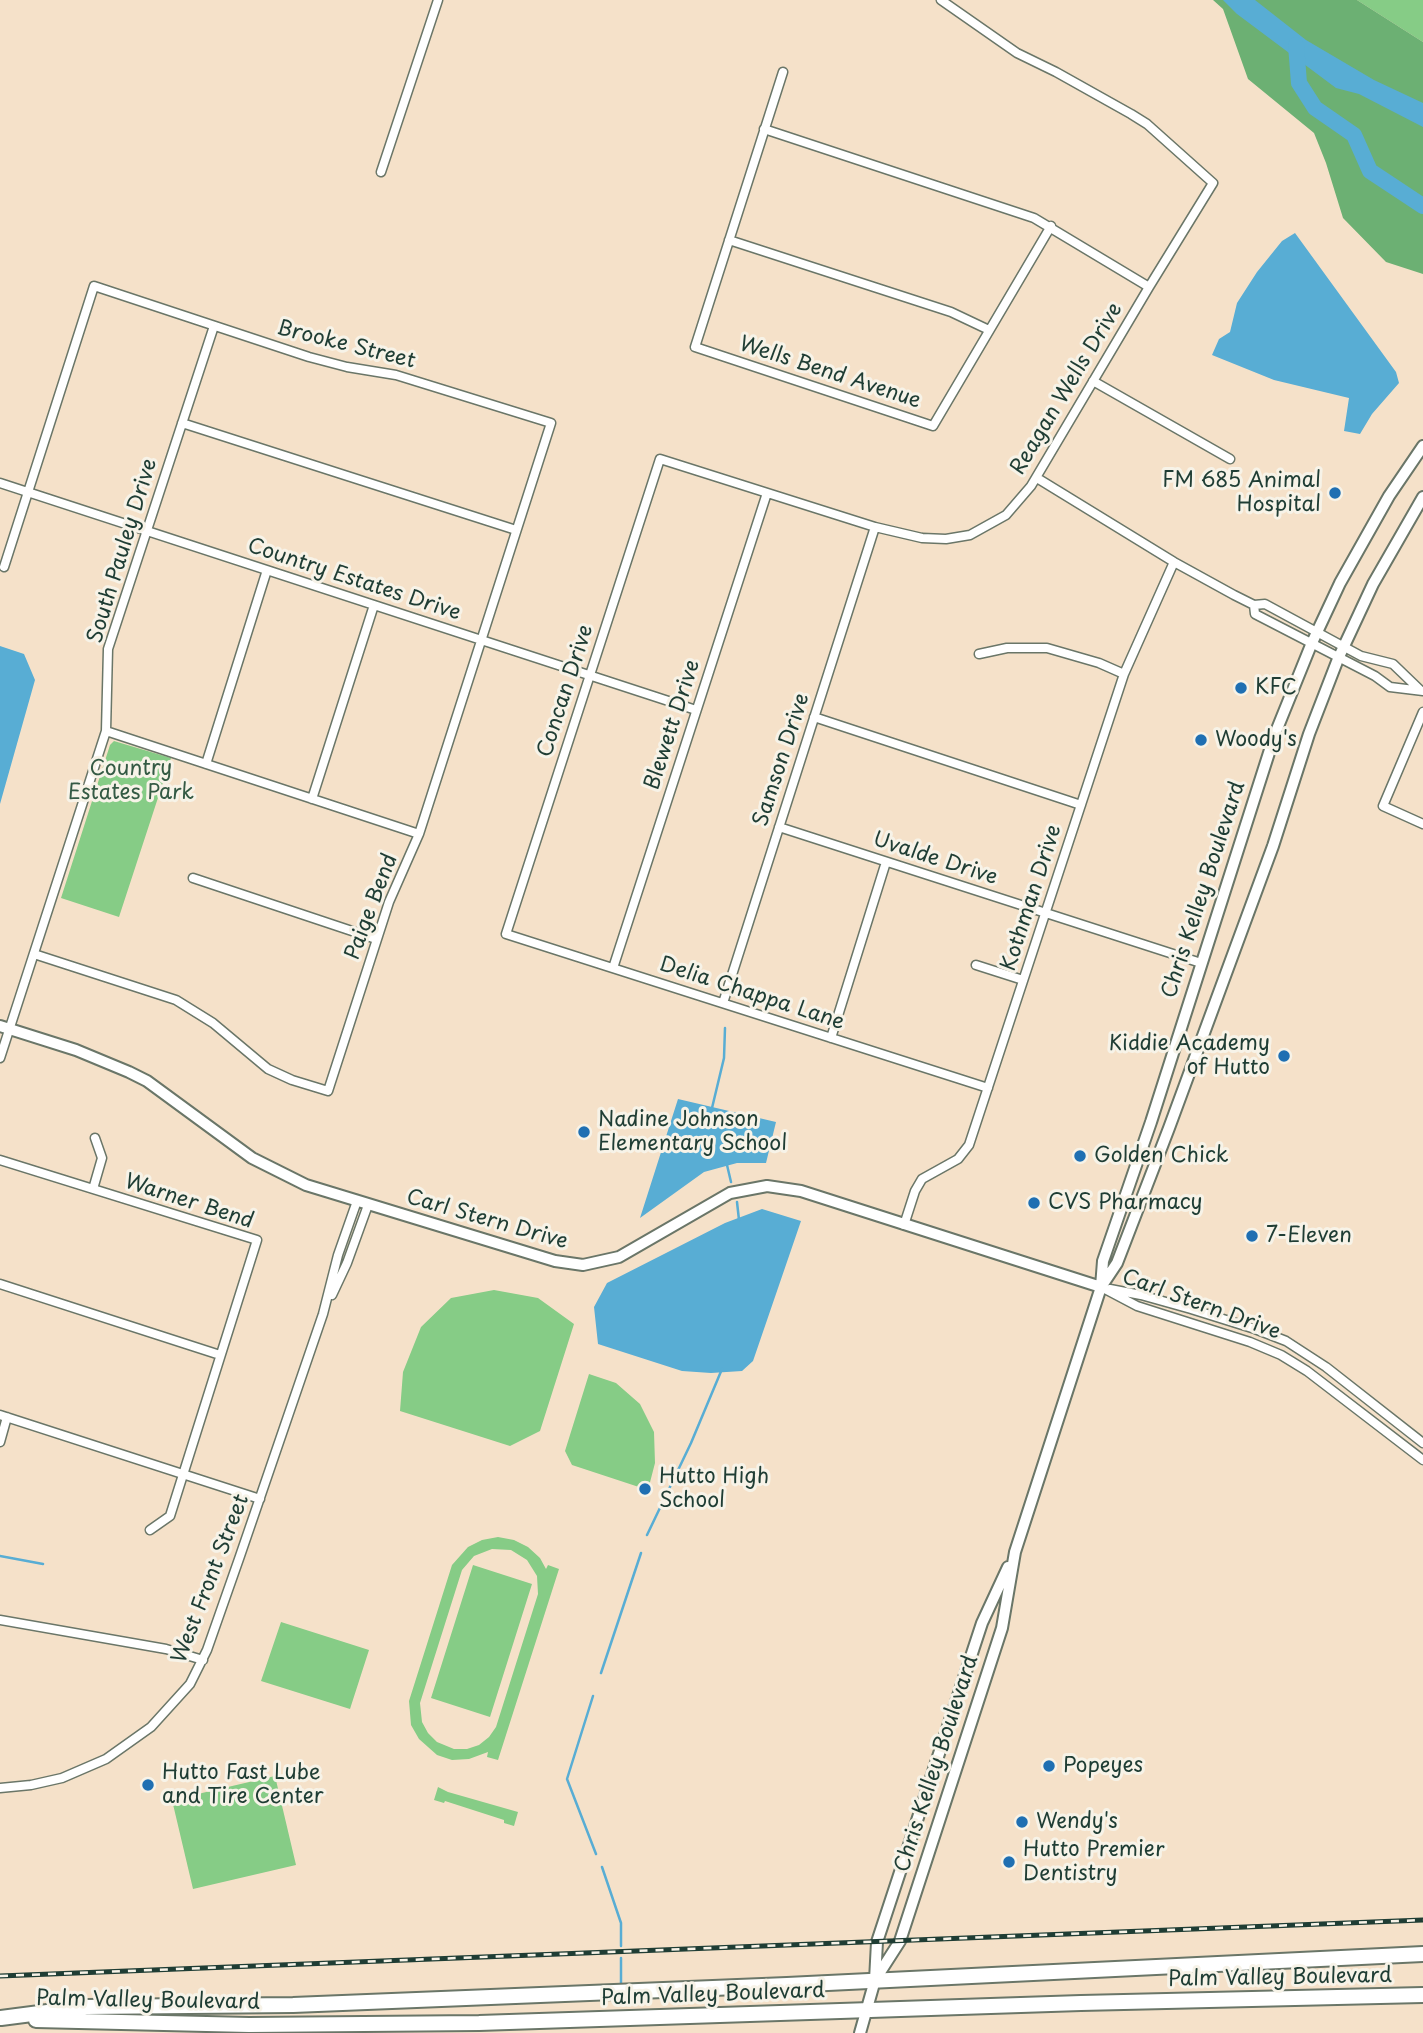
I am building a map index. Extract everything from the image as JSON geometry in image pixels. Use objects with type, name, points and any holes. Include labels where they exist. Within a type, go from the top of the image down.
[{"type":"highway","name":"Palm Valley Boulevard","points":[[0,2018],[86,2007],[293,2005],[1423,1954]]},
{"type":"highway","name":"Palm Valley Boulevard","points":[[0,2018],[260,2025],[480,2023],[1423,1995]]},
{"type":"main road","name":"Chris Kelley Boulevard","points":[[860,2033],[875,1980],[877,1942],[982,1623],[1015,1552],[1101,1287],[1103,1261],[1151,1122],[1275,734],[1316,633],[1363,541],[1423,446]]},
{"type":"main road","name":"Chris Kelley Boulevard","points":[[1101,1287],[1117,1263],[1170,1128],[1338,659],[1373,584],[1423,497]]},
{"type":"main road","name":"Carl Stern Drive","points":[[5,1028],[86,1054],[130,1072],[147,1081],[261,1164],[306,1185],[555,1261],[583,1265],[608,1261],[626,1254],[730,1193],[767,1186],[801,1191],[1101,1287]]},
{"type":"main road","name":"Chris Kelley Boulevard","points":[[875,1980],[900,1941],[1002,1628],[1015,1552]]},
{"type":"street","points":[[381,172],[438,0]]},
{"type":"street","name":"Reagan Wells Drive","points":[[660,459],[875,527],[922,538],[946,539],[970,535],[1006,514],[1037,478],[1213,183],[1147,124],[1017,53],[941,0]]},
{"type":"street","points":[[783,72],[729,240],[951,312],[989,330]]},
{"type":"street","points":[[764,129],[1014,211],[1051,226],[1149,287]]},
{"type":"street","name":"Wells Bend Avenue","points":[[729,240],[695,347],[933,426],[1051,226]]},
{"type":"street","name":"Brooke Street","points":[[28,492],[94,286],[330,363],[396,375],[551,423]]},
{"type":"street","name":"South Pauley Drive","points":[[0,1058],[5,1028],[34,954],[106,731],[108,649],[214,326]]},
{"type":"street","points":[[1093,381],[1230,459]]},
{"type":"street","points":[[182,423],[516,530]]},
{"type":"street","name":"Paige Bend","points":[[34,954],[176,1000],[213,1023],[268,1069],[328,1091],[389,902],[419,834],[551,423]]},
{"type":"street","name":"Concan Drive","points":[[506,934],[660,459]]},
{"type":"street","points":[[1037,478],[1174,562],[1254,605],[1265,604],[1361,656],[1393,664],[1422,690]]},
{"type":"street","name":"Country Estates Drive","points":[[0,483],[696,710]]},
{"type":"street","points":[[4,567],[28,492]]},
{"type":"street","name":"Blewett Drive","points":[[612,968],[767,493]]},
{"type":"street","name":"Samson Drive","points":[[723,1003],[875,527]]},
{"type":"street","name":"Kothman Drive","points":[[904,1224],[922,1179],[958,1159],[965,1152],[1124,674],[1174,562]]},
{"type":"street","points":[[206,764],[267,570]]},
{"type":"street","points":[[312,799],[374,605]]},
{"type":"street","points":[[1254,605],[1255,614],[1395,689],[1422,690]]},
{"type":"street","points":[[979,654],[1007,648],[1047,649],[1099,663],[1124,674]]},
{"type":"street","points":[[1423,712],[1383,806],[1423,824]]},
{"type":"street","points":[[814,717],[1081,805]]},
{"type":"street","points":[[106,731],[419,834]]},
{"type":"street","name":"Uvalde Drive","points":[[779,827],[1201,963]]},
{"type":"street","points":[[831,1038],[886,862]]},
{"type":"street","points":[[193,878],[376,939]]},
{"type":"street","name":"Delia Chappa Lane","points":[[506,934],[988,1088]]},
{"type":"street","points":[[976,965],[1023,980]]},
{"type":"street","points":[[93,1189],[102,1158],[95,1138]]},
{"type":"street","name":"Warner Bend","points":[[0,1160],[257,1240],[170,1516],[150,1530]]},
{"type":"street","name":"West Front Street","points":[[0,1788],[68,1777],[100,1762],[148,1729],[190,1684],[203,1660],[260,1499],[323,1314],[338,1255],[363,1203]]},
{"type":"street","points":[[0,1284],[220,1355]]},
{"type":"street","name":"Carl Stern Drive","points":[[1101,1287],[1141,1294],[1286,1341],[1326,1367],[1423,1443]]},
{"type":"street","name":"Carl Stern Drive","points":[[1101,1287],[1137,1306],[1250,1342],[1281,1355],[1307,1371],[1423,1460]]},
{"type":"street","points":[[0,1442],[3,1416],[260,1499]]},
{"type":"street","points":[[0,1620],[166,1648],[203,1660]]},
{"type":"green space","points":[[1213,0],[1357,0],[1423,42],[1423,274],[1386,262],[1343,218],[1314,133],[1248,79],[1223,9]]},
{"type":"green space","points":[[1357,0],[1423,0],[1423,42]]},
{"type":"green space","name":"Country Estates Park","points":[[114,741],[171,758],[119,917],[61,898],[110,745]]},
{"type":"green space","points":[[494,1290],[538,1298],[574,1324],[540,1431],[510,1446],[400,1411],[403,1372],[421,1327],[451,1298]]},
{"type":"green space","points":[[589,1374],[616,1383],[640,1404],[654,1432],[655,1463],[648,1490],[572,1465],[565,1451]]},
{"type":"green space","points":[[498,1537],[514,1540],[528,1547],[540,1558],[546,1569],[548,1565],[559,1569],[498,1760],[487,1757],[488,1752],[469,1759],[452,1760],[437,1755],[419,1739],[411,1725],[409,1701],[452,1565],[468,1547],[482,1540]],"holes":[[[492,1549],[511,1550],[527,1560],[537,1576],[538,1594],[496,1727],[479,1745],[454,1749],[437,1742],[428,1733],[422,1722],[420,1703],[462,1570],[474,1556]]]},
{"type":"green space","points":[[473,1565],[532,1584],[490,1717],[431,1698]]},
{"type":"green space","points":[[281,1622],[369,1650],[350,1709],[261,1681]]},
{"type":"green space","points":[[275,1776],[296,1865],[193,1889],[172,1800]]},
{"type":"green space","points":[[438,1787],[518,1812],[514,1826],[504,1823],[504,1820],[434,1800]]},
{"type":"water","points":[[1223,0],[1255,0],[1306,40],[1374,80],[1423,103],[1423,127],[1359,94],[1336,88],[1237,14]]},
{"type":"water","points":[[1295,233],[1396,372],[1399,383],[1372,414],[1360,434],[1344,431],[1349,398],[1274,380],[1212,355],[1219,339],[1230,332],[1237,303],[1257,272],[1282,241]]},
{"type":"water","points":[[0,646],[24,654],[35,680],[0,804]]},
{"type":"water","points":[[678,1099],[776,1122],[766,1163],[737,1163],[704,1172],[640,1218]]},
{"type":"water","points":[[762,1209],[801,1221],[753,1361],[742,1371],[682,1371],[598,1344],[594,1307],[607,1283],[725,1223]]},
{"type":"waterway","points":[[1296,45],[1299,83],[1315,108],[1354,135],[1370,171],[1423,206]]},
{"type":"waterway","points":[[712,1108],[724,1058],[725,1028]]},
{"type":"waterway","points":[[727,1165],[731,1182]]},
{"type":"waterway","points":[[737,1202],[739,1220]]},
{"type":"waterway","points":[[647,1535],[691,1443],[722,1369]]},
{"type":"waterway","points":[[601,1673],[641,1553]]},
{"type":"waterway","points":[[0,1556],[43,1564]]},
{"type":"waterway","points":[[593,1696],[567,1779],[596,1854]]},
{"type":"waterway","points":[[602,1867],[621,1923],[621,1946]]},
{"type":"waterway","points":[[621,1958],[621,1983]]},
{"type":"railway","points":[[0,1976],[1423,1920]]},
{"type":"place","name":"FM 685 Animal Hospital","points":[[1335,493]]},
{"type":"place","name":"KFC","points":[[1241,688]]},
{"type":"place","name":"Woody's","points":[[1201,740]]},
{"type":"place","name":"Kiddie Academy of Hutto","points":[[1284,1056]]},
{"type":"place","name":"Nadine Johnson Elementary School","points":[[584,1132]]},
{"type":"place","name":"Golden Chick","points":[[1080,1156]]},
{"type":"place","name":"CVS Pharmacy","points":[[1034,1203]]},
{"type":"place","name":"7-Eleven","points":[[1252,1236]]},
{"type":"place","name":"Hutto High School","points":[[645,1489]]},
{"type":"place","name":"Popeyes","points":[[1049,1766]]},
{"type":"place","name":"Hutto Fast Lube and Tire Center","points":[[148,1785]]},
{"type":"place","name":"Wendy's","points":[[1022,1822]]},
{"type":"place","name":"Hutto Premier Dentistry","points":[[1009,1862]]}]
